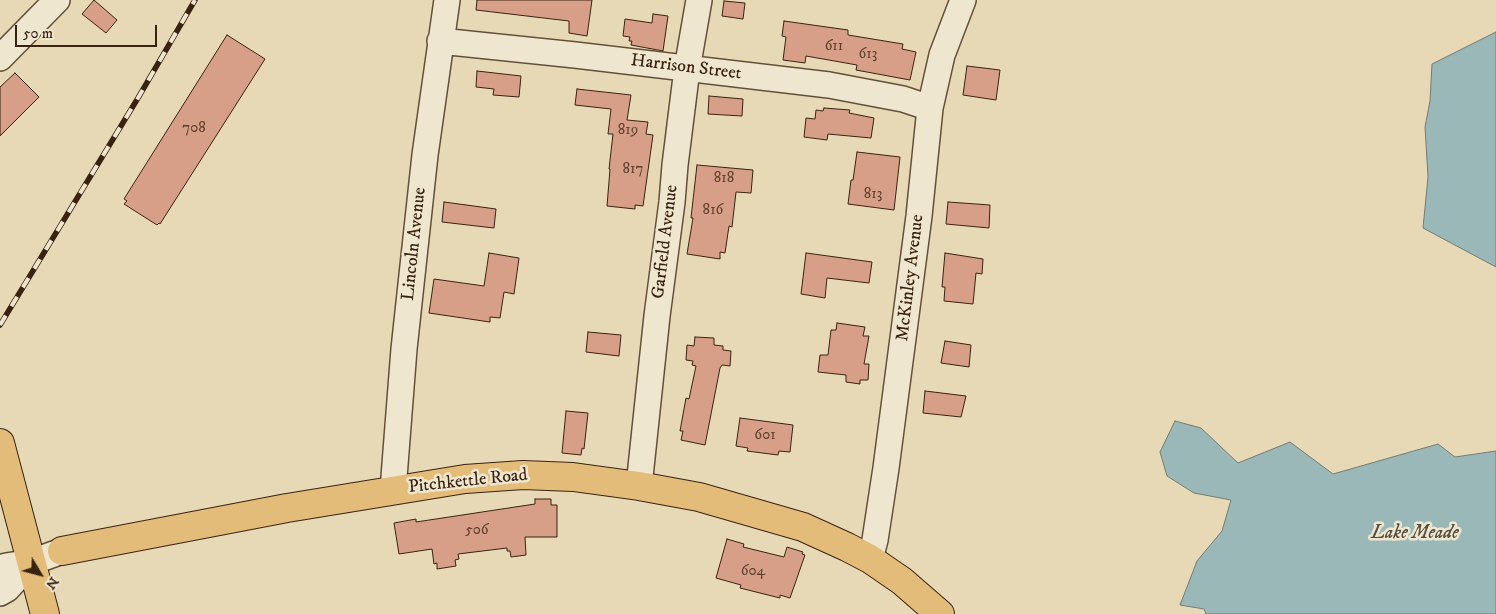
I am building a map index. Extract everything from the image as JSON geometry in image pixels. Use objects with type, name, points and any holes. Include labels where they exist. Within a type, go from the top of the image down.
[{"type":"main road","points":[[0,442],[44,614]]},
{"type":"main road","name":"Pitchkettle Road","points":[[62,551],[287,508],[465,479],[523,475],[572,477],[639,486],[698,497],[803,528],[870,559],[902,581],[940,614]]},
{"type":"street","points":[[0,58],[56,0]]},
{"type":"street","name":"Lincoln Avenue","points":[[393,490],[404,349],[425,155],[447,0]]},
{"type":"street","name":"Garfield Avenue","points":[[639,486],[657,316],[687,69],[699,0]]},
{"type":"street","name":"McKinley Avenue","points":[[870,559],[875,540],[889,449],[919,216],[930,108],[942,55],[963,0]]},
{"type":"street","name":"Harrison Street","points":[[440,42],[829,85],[903,99],[930,108]]},
{"type":"street","name":"Pitchkettle Road","points":[[0,569],[6,566],[32,562],[62,551]]},
{"type":"street","points":[[0,593],[7,589],[32,562]]},
{"type":"water","points":[[1496,32],[1496,267],[1423,228],[1428,177],[1425,127],[1430,101],[1432,64]]},
{"type":"water","name":"Lake Meade","points":[[1175,421],[1201,428],[1238,463],[1290,442],[1333,474],[1438,444],[1455,457],[1496,451],[1496,614],[1206,614],[1204,609],[1180,605],[1197,561],[1222,531],[1231,500],[1194,493],[1167,476],[1160,452]]},
{"type":"building","points":[[94,0],[117,20],[106,33],[82,14]]},
{"type":"building","points":[[477,0],[592,0],[587,36],[569,33],[569,21],[476,10]]},
{"type":"building","points":[[724,1],[745,3],[743,19],[722,16]]},
{"type":"building","points":[[653,14],[668,16],[663,51],[631,45],[630,37],[623,36],[625,19],[652,23]]},
{"type":"building","points":[[784,21],[848,30],[848,35],[903,44],[902,49],[916,52],[910,80],[856,70],[857,65],[806,56],[805,63],[783,60],[786,37],[782,36]]},
{"type":"building","points":[[227,35],[265,59],[160,224],[157,225],[124,204],[127,201],[124,199]]},
{"type":"building","points":[[967,66],[1000,70],[996,100],[963,95]]},
{"type":"building","points":[[477,71],[521,76],[519,97],[493,95],[494,89],[476,87]]},
{"type":"building","points":[[15,73],[39,97],[0,136],[0,87]]},
{"type":"building","points":[[577,89],[631,95],[627,120],[648,122],[646,134],[653,135],[643,206],[635,205],[635,209],[607,206],[613,134],[608,134],[611,109],[575,105]]},
{"type":"building","points":[[709,96],[743,99],[742,116],[708,114]]},
{"type":"building","points":[[824,108],[850,110],[849,113],[874,118],[871,138],[828,134],[827,140],[804,137],[806,118],[815,119],[816,110],[823,111]]},
{"type":"building","points":[[857,152],[900,157],[894,210],[848,204]]},
{"type":"building","points":[[697,165],[753,170],[751,193],[736,192],[732,227],[729,226],[725,253],[720,252],[720,259],[687,254],[693,218],[691,218]]},
{"type":"building","points":[[444,202],[496,209],[494,228],[442,222]]},
{"type":"building","points":[[948,202],[990,205],[989,228],[946,224]]},
{"type":"building","points":[[489,253],[519,258],[514,294],[504,292],[500,318],[490,317],[490,322],[429,313],[434,279],[484,286]]},
{"type":"building","points":[[806,253],[872,262],[869,283],[827,278],[825,298],[801,294]]},
{"type":"building","points":[[945,253],[983,259],[982,274],[976,273],[973,304],[944,301],[945,287],[942,287]]},
{"type":"building","points":[[837,323],[865,327],[863,336],[869,336],[864,364],[869,364],[868,380],[860,380],[860,384],[846,382],[846,375],[818,372],[820,355],[828,355],[831,330],[836,330]]},
{"type":"building","points":[[588,332],[621,335],[619,356],[586,352]]},
{"type":"building","points":[[695,337],[714,338],[714,345],[723,346],[723,350],[731,351],[730,366],[722,365],[720,368],[705,445],[681,440],[683,431],[680,431],[686,398],[689,399],[696,366],[692,365],[693,361],[686,360],[687,345],[694,346]]},
{"type":"building","points":[[945,341],[971,345],[969,367],[941,363]]},
{"type":"building","points":[[925,391],[966,396],[961,417],[923,413]]},
{"type":"building","points":[[566,411],[588,413],[584,449],[582,448],[581,455],[562,453]]},
{"type":"building","points":[[740,418],[793,425],[790,452],[779,451],[778,455],[747,451],[748,448],[736,446]]},
{"type":"building","points":[[535,499],[551,499],[551,505],[557,505],[557,537],[525,537],[526,555],[511,557],[510,551],[507,551],[507,548],[458,554],[459,559],[455,560],[456,566],[437,569],[437,563],[434,564],[432,549],[399,554],[394,523],[416,519],[416,522],[535,504]]},
{"type":"building","points":[[727,539],[744,544],[743,547],[784,557],[787,547],[803,552],[802,554],[805,555],[790,598],[780,595],[780,598],[740,588],[741,585],[716,578]]},
{"type":"railway","points":[[0,325],[138,98],[195,0]]}]
